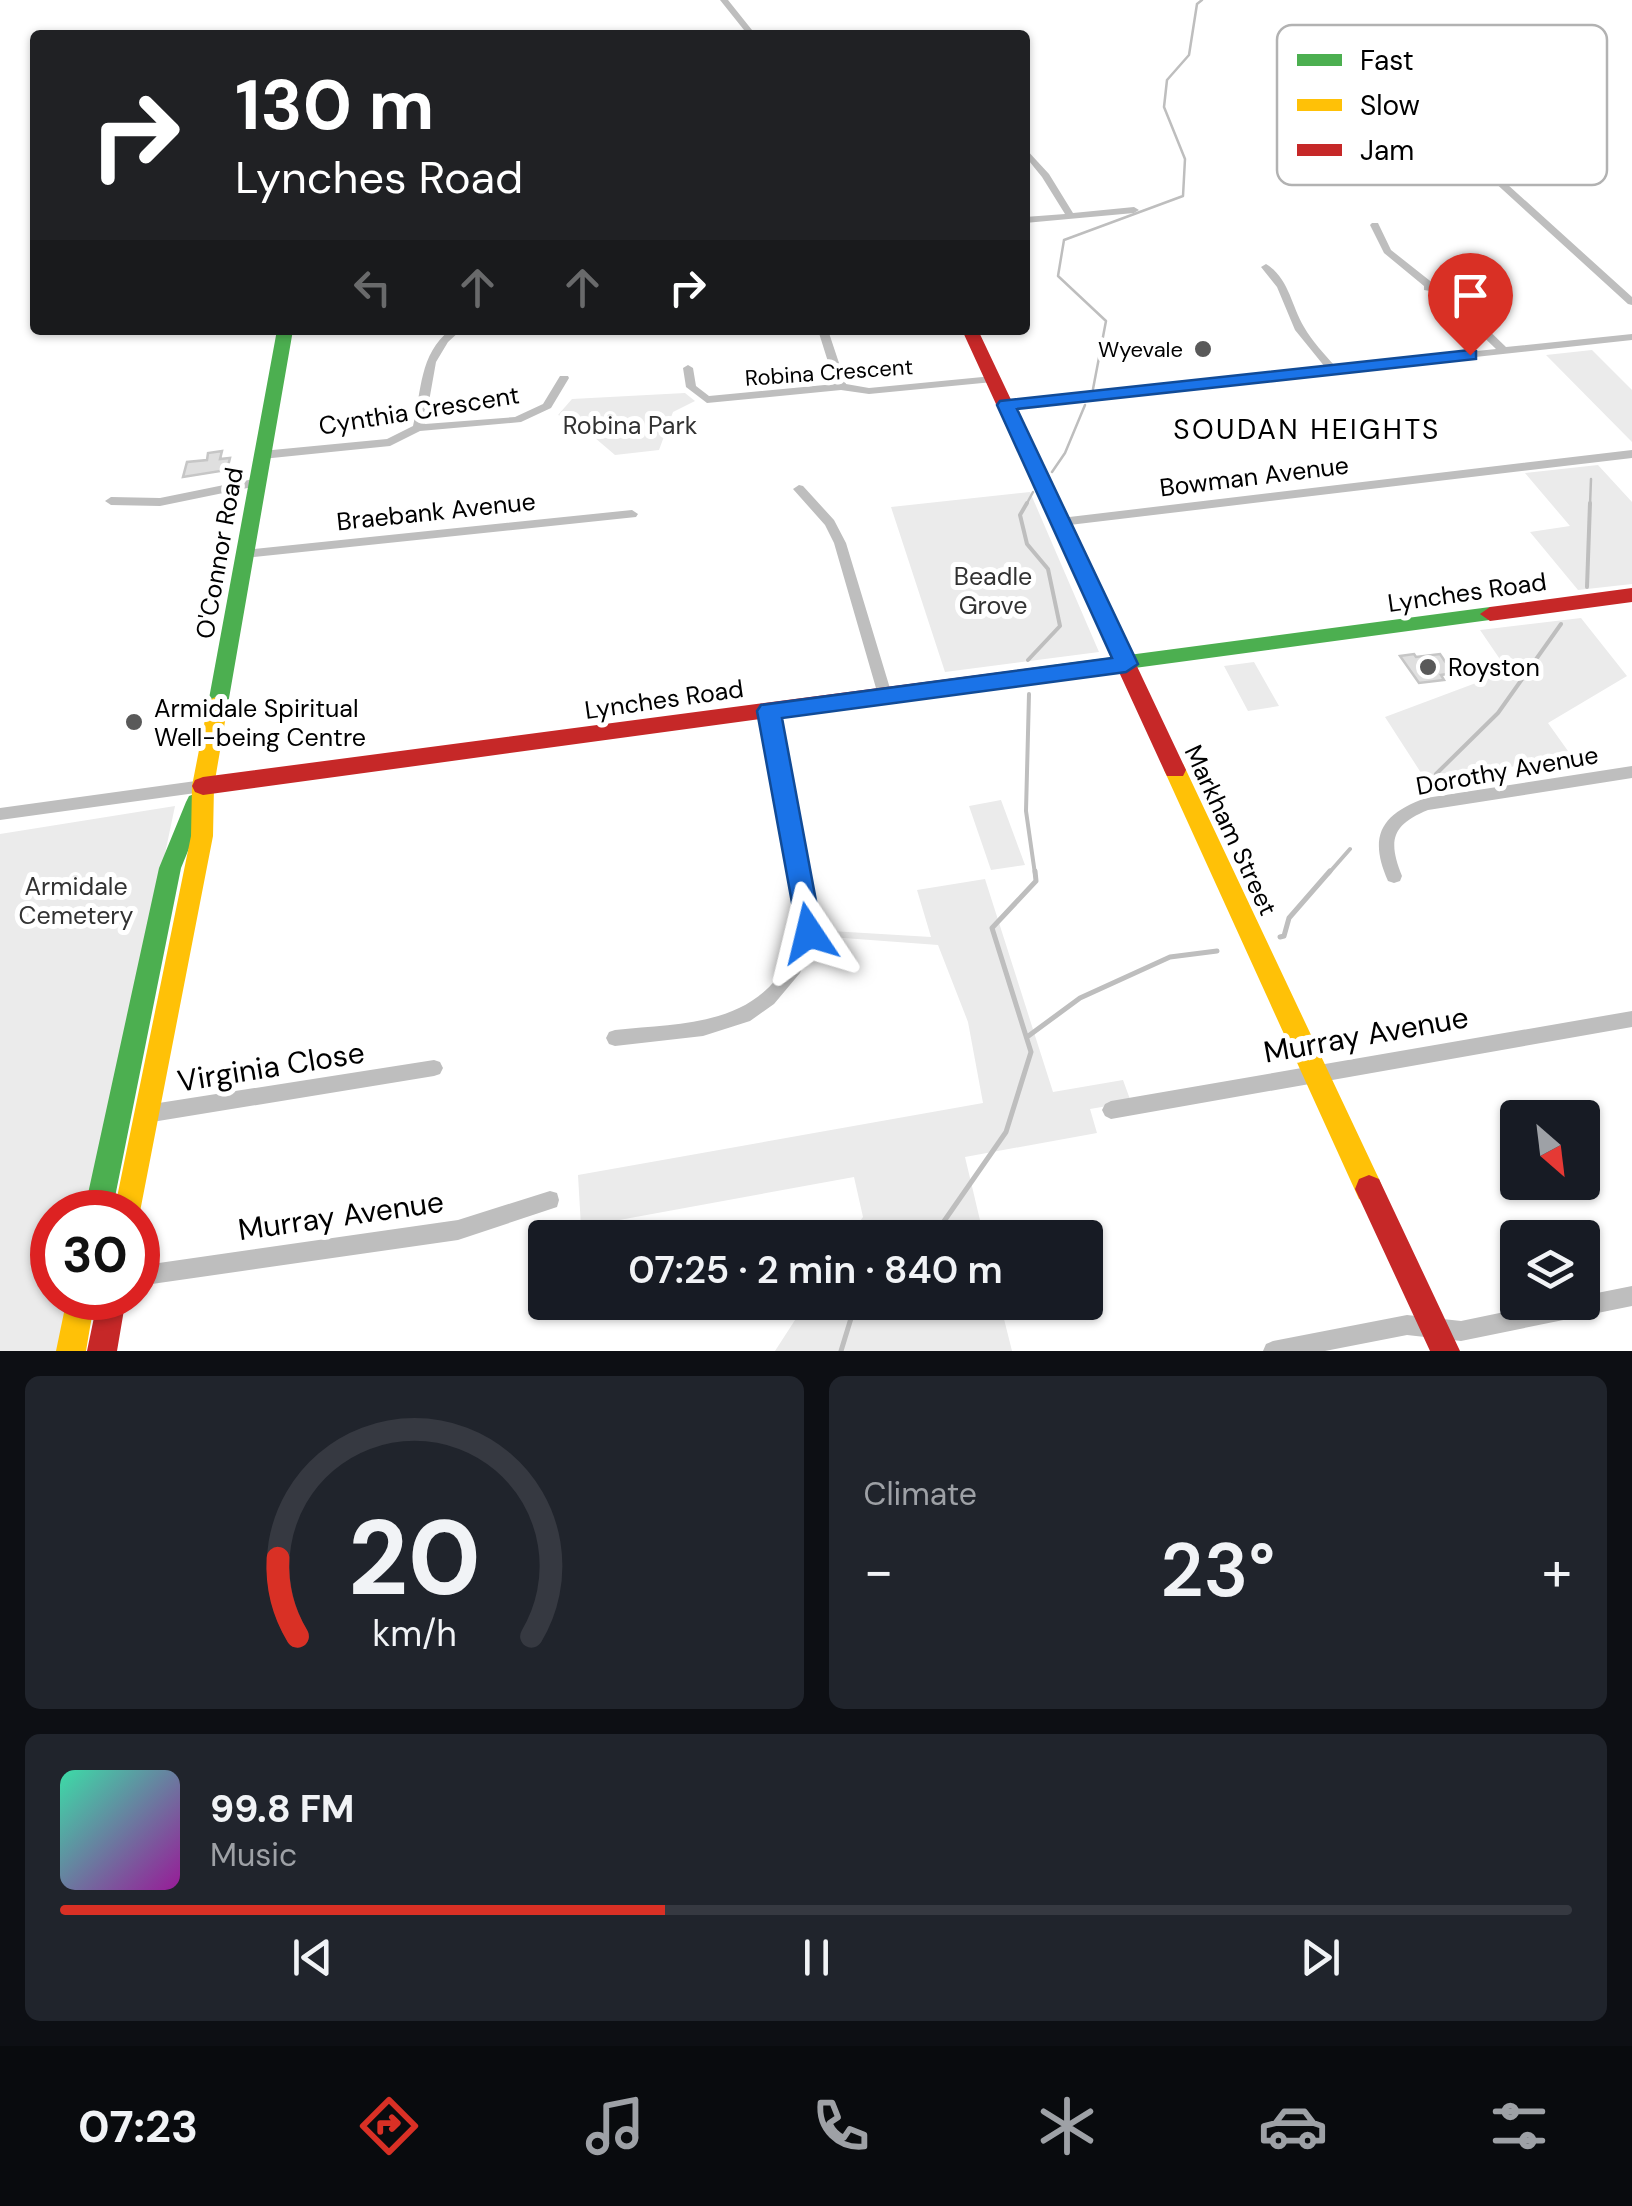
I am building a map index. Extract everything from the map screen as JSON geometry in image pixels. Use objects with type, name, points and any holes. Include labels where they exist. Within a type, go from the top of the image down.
[{"type":"street","points":[[724,0],[748,30]]},
{"type":"street","points":[[1030,157],[1070,215]]},
{"type":"street","points":[[1503,185],[1632,302]]},
{"type":"street","points":[[1030,219],[1134,210]]},
{"type":"street","points":[[1375,225],[1387,251],[1504,351]]},
{"type":"street","points":[[1266,267],[1276,275],[1288,297],[1297,326],[1333,370]]},
{"type":"street","points":[[1428,288],[1488,277]]},
{"type":"street","name":"O'Connor Road","points":[[132,1190],[202,836],[204,786],[284,335]]},
{"type":"street","points":[[418,428],[428,362],[450,335]]},
{"type":"street","points":[[825,335],[841,387]]},
{"type":"street","name":"Markham Street","points":[[972,335],[1444,1351]]},
{"type":"street","points":[[1006,405],[1632,338]]},
{"type":"street","name":"Robina Crescent","points":[[688,368],[690,387],[707,400],[841,387],[868,392],[993,379]]},
{"type":"street","name":"Cynthia Crescent","points":[[262,455],[390,442],[418,428],[517,420],[535,415],[547,406],[564,378]]},
{"type":"street","name":"Bowman Avenue","points":[[1061,522],[1632,454]]},
{"type":"street","points":[[111,502],[160,502],[258,482]]},
{"type":"street","points":[[799,488],[830,523],[840,543],[885,696]]},
{"type":"street","name":"Braebank Avenue","points":[[244,554],[632,514]]},
{"type":"street","name":"Lynches Road","points":[[0,814],[1632,596]]},
{"type":"street","points":[[615,1038],[703,1028],[744,1016],[768,999],[794,968],[809,933],[769,711]]},
{"type":"street","name":"Dorothy Avenue","points":[[1394,876],[1383,851],[1387,834],[1402,812],[1426,804],[1632,772]]},
{"type":"street","name":"O'Connor Road","points":[[102,1190],[170,868],[204,786]]},
{"type":"street","name":"Murray Avenue","points":[[1111,1110],[1632,1019]]},
{"type":"street","name":"Virginia Close","points":[[116,1120],[434,1068]]},
{"type":"street","name":"Murray Avenue","points":[[160,1273],[458,1230],[550,1200]]},
{"type":"street","points":[[1272,1351],[1408,1324],[1461,1331],[1632,1296]]},
{"type":"street","points":[[70,1351],[76,1320]]},
{"type":"street","points":[[102,1351],[108,1320]]},
{"type":"green space","points":[[1592,350],[1632,390],[1632,442],[1546,355]]},
{"type":"green space","name":"Robina Park","points":[[685,393],[695,401],[673,412],[659,450],[615,455],[574,420],[558,415],[572,399]]},
{"type":"green space","points":[[1598,465],[1632,502],[1632,584],[1578,590],[1530,532],[1570,526],[1525,473]]},
{"type":"green space","name":"Beadle Grove","points":[[1030,492],[1099,652],[945,672],[891,507]]},
{"type":"green space","points":[[1581,618],[1627,676],[1548,723],[1573,758],[1425,779],[1385,717],[1508,671],[1480,630]]},
{"type":"green space","points":[[1254,662],[1279,706],[1248,711],[1224,666]]},
{"type":"green space","points":[[1001,800],[1025,865],[991,870],[969,806]]},
{"type":"green space","name":"Armidale Cemetery","points":[[175,806],[95,1190],[30,1190],[30,1320],[67,1320],[61,1351],[0,1351],[0,834]]},
{"type":"green space","points":[[985,879],[1053,1092],[1123,1080],[1131,1102],[1090,1109],[1097,1133],[965,1157],[980,1220],[861,1220],[854,1177],[619,1220],[581,1220],[578,1175],[983,1103],[968,1022],[938,945],[830,937],[831,931],[931,937],[917,890]]},
{"type":"green space","points":[[795,1320],[1004,1320],[1012,1351],[775,1351]]},
{"type":"building","points":[[222,451],[220,459],[230,458],[227,470],[183,477],[187,462],[207,460],[208,453]]},
{"type":"building","name":"Royston","points":[[1440,654],[1453,673],[1441,675],[1444,680],[1419,683],[1400,656]]},
{"type":"waterway","points":[[1093,389],[1106,321],[1058,276],[1064,240],[1183,196],[1185,159],[1164,107],[1167,80],[1189,55],[1197,4],[1202,0]]},
{"type":"waterway","points":[[1052,472],[1065,453],[1085,405]]},
{"type":"waterway","points":[[1590,505],[1591,479]]},
{"type":"waterway","points":[[1026,505],[1033,492]]},
{"type":"waterway","points":[[1027,503],[1020,515],[1027,544],[1048,569],[1060,626],[1028,660]]},
{"type":"waterway","points":[[1587,587],[1590,503]]},
{"type":"waterway","points":[[1436,774],[1498,713],[1561,624]]},
{"type":"waterway","points":[[1029,694],[1026,811],[1035,874]]},
{"type":"waterway","points":[[1328,874],[1350,849]]},
{"type":"waterway","points":[[945,1220],[1006,1132],[1031,1052],[992,928],[1036,881],[1035,871]]},
{"type":"waterway","points":[[1280,937],[1284,936],[1289,918],[1330,871]]},
{"type":"waterway","points":[[1027,1037],[1080,998],[1170,957],[1217,951]]},
{"type":"waterway","points":[[841,1351],[850,1320]]},
{"type":"traffic: fast","points":[[218,704],[284,335]]},
{"type":"traffic: fast","points":[[1038,674],[1490,614]]},
{"type":"traffic: fast","points":[[103,1190],[170,868],[197,802]]},
{"type":"traffic: slow","points":[[132,1190],[202,836],[203,786],[218,704]]},
{"type":"traffic: slow","points":[[1175,770],[1369,1189]]},
{"type":"traffic: slow","points":[[71,1351],[77,1320]]},
{"type":"traffic: jam","points":[[972,335],[1175,770]]},
{"type":"traffic: jam","points":[[1490,614],[1632,595]]},
{"type":"traffic: jam","points":[[203,786],[1038,674]]},
{"type":"traffic: jam","points":[[1369,1189],[1445,1351]]},
{"type":"traffic: jam","points":[[102,1351],[108,1320]]},
{"type":"place","name":"Wyevale","points":[[1203,349]]},
{"type":"place","name":"Royston","points":[[1428,667]]},
{"type":"place","name":"Armidale Spiritual Well-being Centre","points":[[134,722]]},
{"type":"district","name":"SOUDAN HEIGHTS","points":[[1307,429]]},
{"type":"route","points":[[809,933],[769,711],[1126,664],[1006,405],[1470,355]]}]
